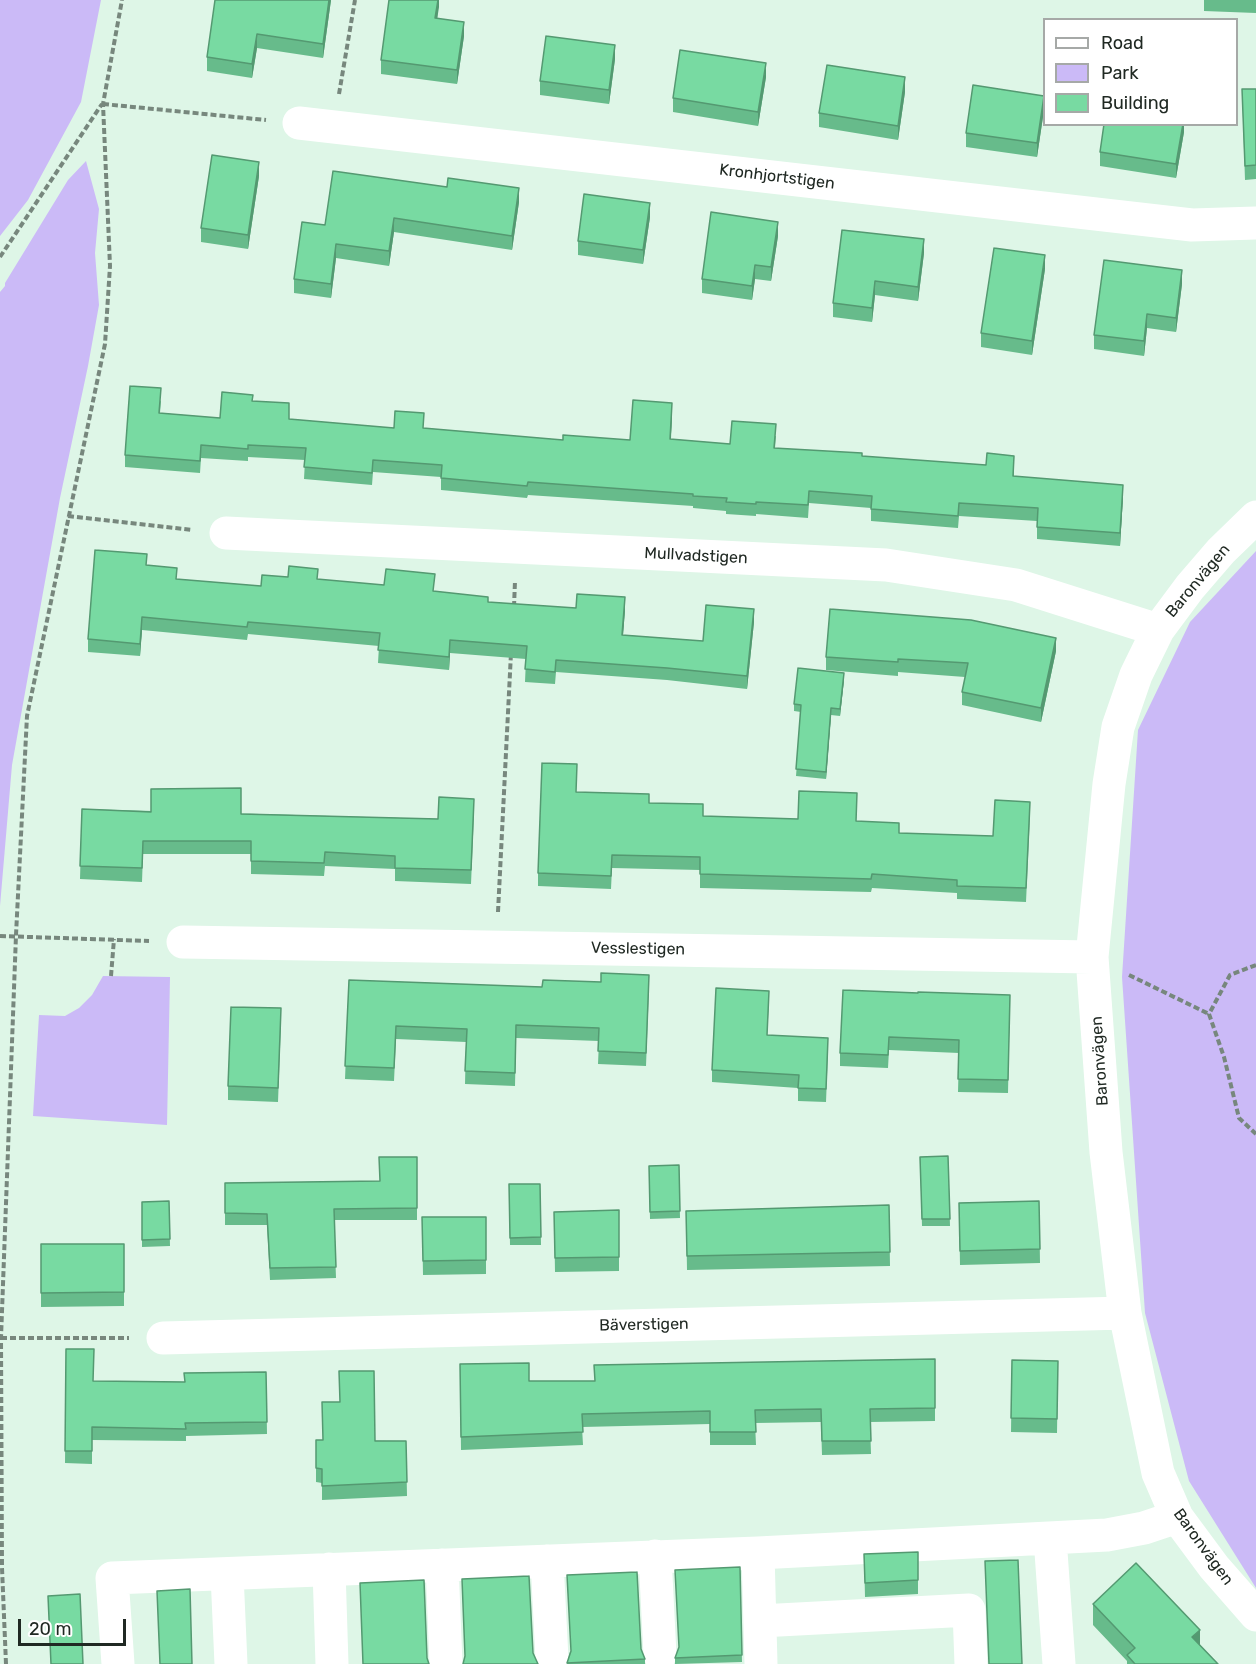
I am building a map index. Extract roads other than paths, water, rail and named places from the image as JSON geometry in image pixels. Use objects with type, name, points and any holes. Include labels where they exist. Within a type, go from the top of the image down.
[{"type":"street","name":"Kronhjortstigen","points":[[299,123],[1192,225],[1256,223]]},
{"type":"street","name":"Baronvägen","points":[[1256,517],[1197,578],[1158,630],[1136,675],[1118,727],[1109,784],[1092,957],[1106,1152],[1125,1313],[1158,1473],[1177,1517],[1214,1567],[1256,1615]]},
{"type":"street","name":"Mullvadstigen","points":[[226,533],[886,565],[1016,585],[1158,630]]},
{"type":"street","name":"Vesslestigen","points":[[183,942],[1092,957]]},
{"type":"street","name":"Bäverstigen","points":[[163,1338],[1125,1313]]},
{"type":"street","points":[[118,1664],[112,1578],[758,1553],[1107,1535],[1177,1517]]},
{"type":"street","points":[[1050,1538],[1059,1664]]},
{"type":"street","points":[[758,1553],[761,1664]]},
{"type":"street","points":[[655,1556],[660,1655]]},
{"type":"street","points":[[547,1561],[552,1659]]},
{"type":"street","points":[[441,1565],[446,1664]]},
{"type":"street","points":[[329,1569],[332,1664]]},
{"type":"street","points":[[227,1574],[231,1664]]},
{"type":"street","points":[[760,1621],[969,1610],[971,1664]]}]
